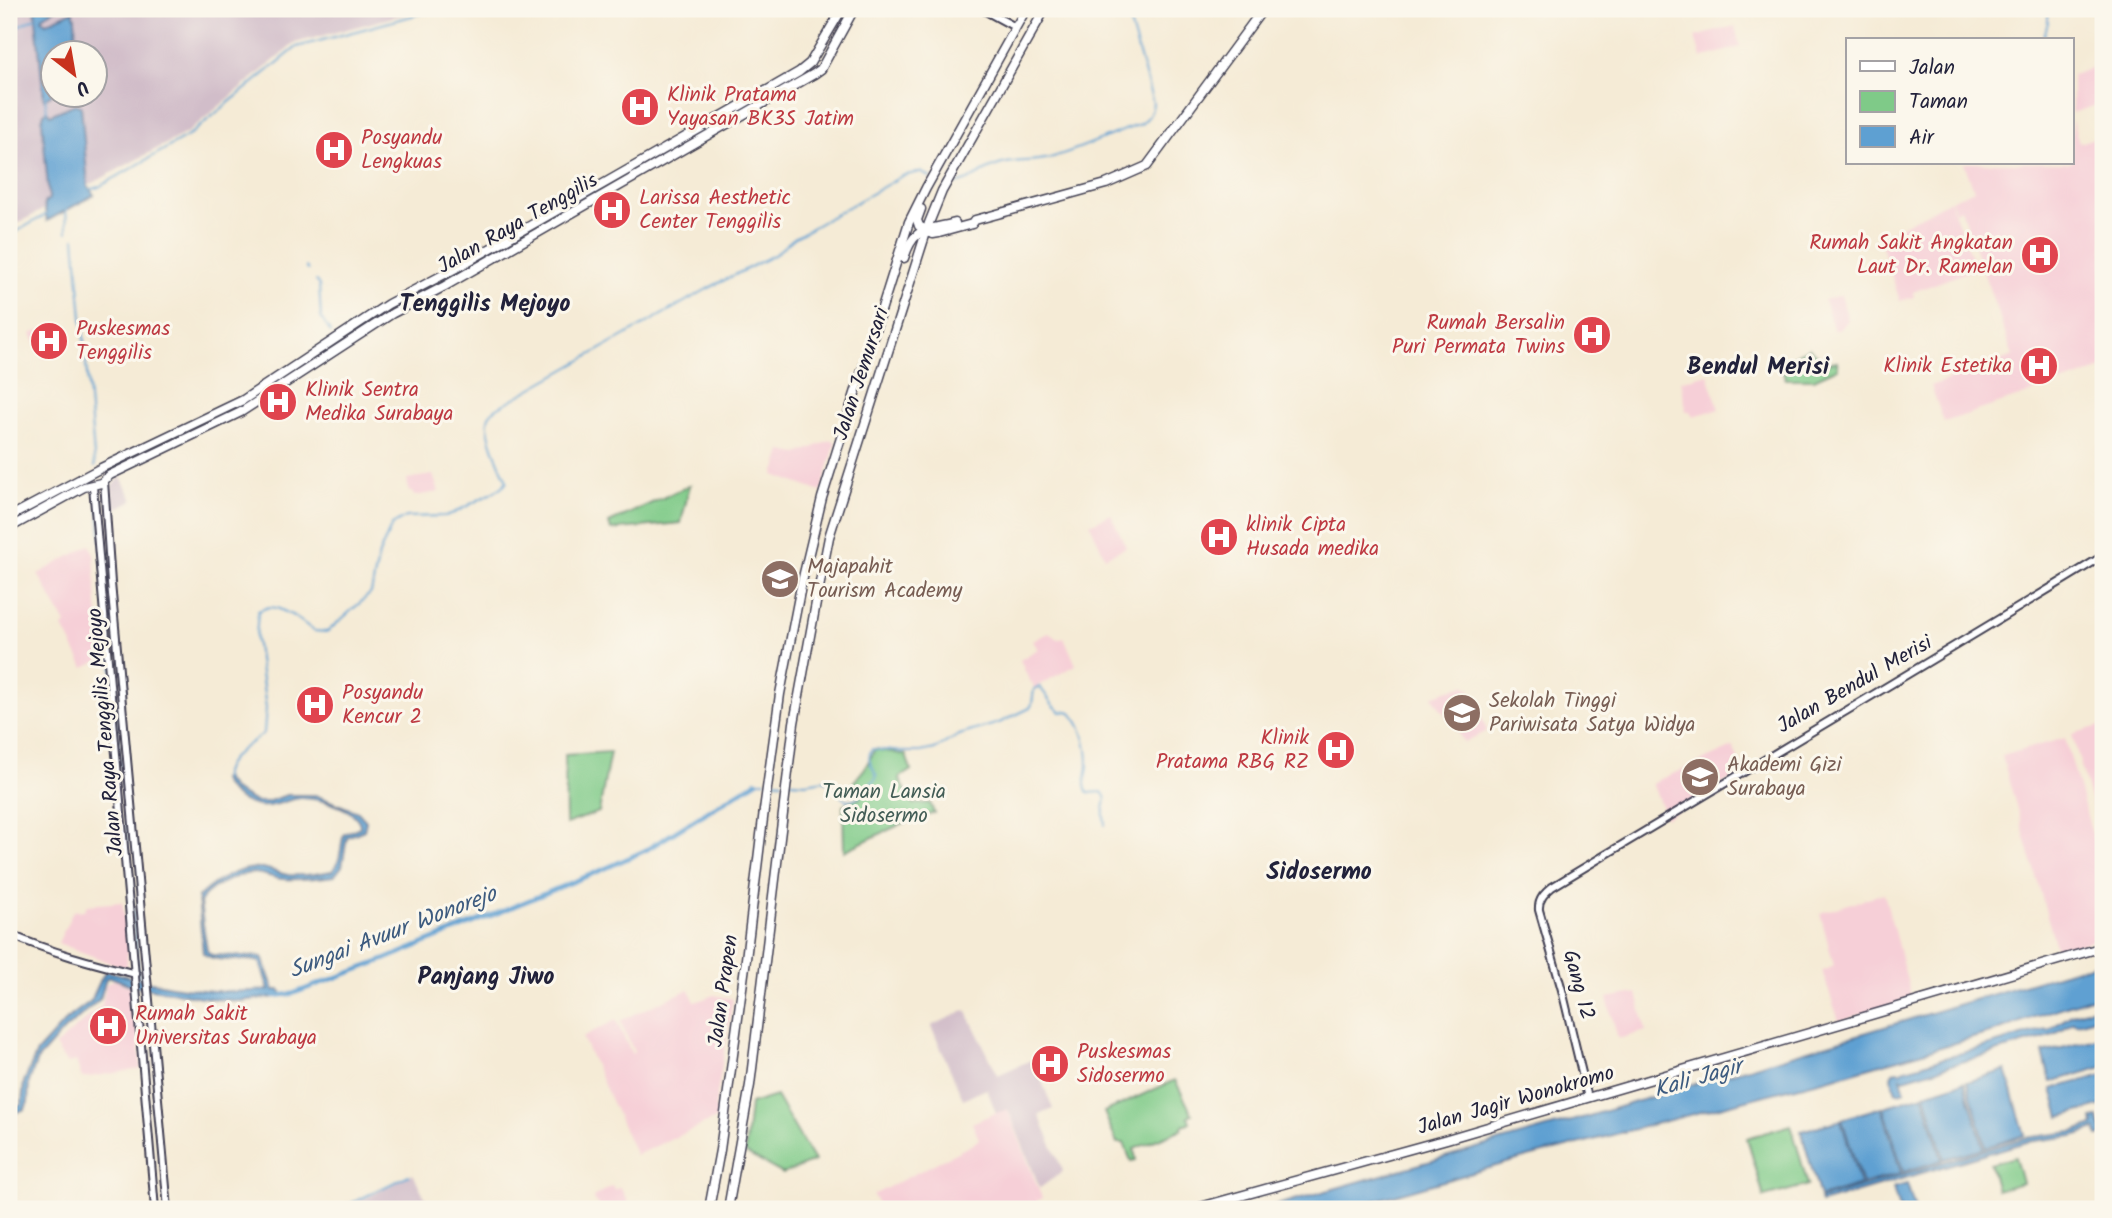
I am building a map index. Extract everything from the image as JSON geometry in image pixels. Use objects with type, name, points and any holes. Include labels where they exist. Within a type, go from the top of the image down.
[{"type":"main road","name":"Jalan Raya Tenggilis","points":[[27,512],[95,471],[243,400],[388,304],[458,267],[799,72],[810,63],[842,9]]},
{"type":"main road","name":"Jalan Raya Tenggilis","points":[[27,512],[84,487],[98,484],[135,462],[246,408],[393,313],[578,210],[821,69],[854,9]]},
{"type":"main road","points":[[975,220],[972,224],[933,234],[919,226],[917,220],[943,158],[1026,9]]},
{"type":"main road","name":"Jalan Jemursari","points":[[788,777],[794,723],[829,537],[926,231],[944,188],[1045,9]]},
{"type":"main road","points":[[895,268],[902,261],[912,238],[918,232],[975,220],[1106,184],[1147,166],[1263,9]]},
{"type":"main road","points":[[742,106],[746,114]]},
{"type":"main road","name":"Jalan Jemursari","points":[[769,777],[780,694],[822,498],[909,222],[932,181]]},
{"type":"main road","points":[[573,201],[578,210]]},
{"type":"main road","points":[[936,207],[943,220],[950,224]]},
{"type":"main road","points":[[458,267],[462,276]]},
{"type":"main road","points":[[210,415],[214,424]]},
{"type":"main road","points":[[131,453],[135,462]]},
{"type":"main road","points":[[822,498],[840,503]]},
{"type":"main road","points":[[9,517],[27,512]]},
{"type":"main road","points":[[9,528],[27,512]]},
{"type":"main road","name":"Jalan Prapen","points":[[727,1209],[750,1085],[755,966],[769,777]]},
{"type":"main road","name":"Jalan Prapen","points":[[709,1209],[788,777]]},
{"type":"main road","name":"Jalan Jagir Wonokromo","points":[[1192,1209],[1447,1139],[1849,1023],[1862,1022],[2103,950]]},
{"type":"street","points":[[982,9],[1016,27]]},
{"type":"street","name":"Jalan Raya Tenggilis Mejoyo","points":[[98,484],[106,585]]},
{"type":"street","name":"Jalan Raya Tenggilis Mejoyo","points":[[98,484],[155,1209]]},
{"type":"street","name":"Jalan Bendul Merisi","points":[[1552,887],[2103,556]]},
{"type":"street","name":"Jalan Raya Tenggilis Mejoyo","points":[[119,730],[148,979],[168,1209]]},
{"type":"street","name":"Gang 12","points":[[1552,887],[1541,899],[1539,909],[1565,1000],[1588,1098]]},
{"type":"street","points":[[9,934],[40,948],[136,975]]},
{"type":"street","points":[[146,1115],[159,1113]]},
{"type":"street","points":[[147,1124],[160,1122]]},
{"type":"shaded area","points":[[9,9],[423,9],[295,43],[188,132],[9,228]]},
{"type":"shaded area","points":[[1735,26],[1740,47],[1701,58],[1695,37]]},
{"type":"shaded area","points":[[2103,64],[2103,103],[2074,112],[2074,74]]},
{"type":"shaded area","name":"Rumah Sakit Angkatan Laut Dr. Ramelan","points":[[2074,127],[2079,143],[2103,135],[2103,369],[1944,422],[1931,386],[2013,356],[1961,209],[1955,211],[1951,200],[1974,190],[1964,164],[2074,164]]},
{"type":"shaded area","points":[[1950,200],[1975,269],[1913,292],[1914,297],[1900,301],[1879,238]]},
{"type":"shaded area","points":[[1841,295],[1848,320],[1834,331],[1824,300]]},
{"type":"shaded area","name":"Puskesmas Tenggilis","points":[[56,323],[68,347],[43,359],[31,334]]},
{"type":"shaded area","points":[[1708,374],[1719,409],[1693,416],[1690,411],[1686,411],[1681,381]]},
{"type":"shaded area","points":[[831,440],[836,442],[821,492],[774,475],[782,451],[798,454]]},
{"type":"shaded area","points":[[433,475],[439,492],[414,496],[409,492],[407,479]]},
{"type":"shaded area","points":[[121,477],[133,500],[111,511],[112,485]]},
{"type":"shaded area","points":[[1111,514],[1126,547],[1105,557],[1090,524]]},
{"type":"shaded area","points":[[90,545],[94,554],[101,632],[100,660],[84,668],[63,627],[66,624],[38,574]]},
{"type":"shaded area","points":[[1049,632],[1057,639],[1064,637],[1076,665],[1034,688],[1020,660],[1038,649],[1033,641]]},
{"type":"shaded area","name":"Sekolah Tinggi Pariwisata Satya Widya","points":[[1464,685],[1470,689],[1487,731],[1464,742],[1432,696]]},
{"type":"shaded area","points":[[2103,725],[2103,845],[2072,734]]},
{"type":"shaded area","points":[[2065,738],[2103,873],[2103,938],[2057,951],[2002,756]]},
{"type":"shaded area","name":"Akademi Gizi Surabaya","points":[[1733,747],[1744,771],[1666,818],[1652,783]]},
{"type":"shaded area","points":[[1884,893],[1912,999],[1839,1021],[1822,971],[1834,966],[1820,913]]},
{"type":"shaded area","points":[[122,902],[128,942],[127,969],[58,943],[73,911],[84,910],[87,905]]},
{"type":"shaded area","name":"Rumah Sakit Universitas Surabaya","points":[[114,980],[134,988],[141,1069],[82,1078],[76,1061],[67,1064],[55,1046],[102,1005],[106,984]]},
{"type":"shaded area","points":[[689,989],[695,1002],[714,995],[733,999],[715,1107],[720,1117],[636,1155],[582,1037],[616,1020],[632,1054],[634,1052],[620,1021]]},
{"type":"shaded area","points":[[1637,993],[1646,1031],[1618,1039],[1607,998]]},
{"type":"shaded area","points":[[966,1010],[998,1075],[1033,1059],[1053,1109],[1039,1115],[1063,1171],[1040,1188],[1008,1109],[996,1113],[987,1089],[963,1099],[931,1026]]},
{"type":"shaded area","points":[[1007,1108],[1042,1198],[1037,1201],[1038,1209],[874,1209],[878,1204],[873,1195],[973,1144],[979,1139],[972,1123]]},
{"type":"shaded area","points":[[413,1174],[431,1209],[346,1209]]},
{"type":"shaded area","points":[[612,1186],[614,1190],[620,1187],[632,1209],[601,1209],[593,1197]]},
{"type":"green space","points":[[1809,348],[1826,363],[1837,361],[1838,368],[1814,379],[1786,379],[1783,372],[1791,359]]},
{"type":"green space","points":[[690,485],[681,523],[611,530],[609,523]]},
{"type":"green space","name":"Taman Lansia Sidosermo","points":[[875,749],[906,755],[911,770],[899,778],[913,804],[930,803],[934,813],[901,824],[844,851],[843,805],[860,798],[853,783]]},
{"type":"green space","points":[[610,752],[599,812],[566,824],[565,755]]},
{"type":"green space","points":[[1175,1080],[1192,1114],[1188,1116],[1190,1122],[1182,1126],[1182,1129],[1134,1149],[1136,1160],[1131,1161],[1124,1143],[1117,1143],[1104,1112]]},
{"type":"green space","points":[[776,1096],[814,1161],[783,1174],[745,1153],[750,1104]]},
{"type":"green space","points":[[1791,1125],[1808,1185],[1764,1197],[1747,1138]]},
{"type":"green space","points":[[2015,1157],[2022,1183],[1997,1190],[1990,1164]]},
{"type":"water","points":[[35,9],[56,9],[42,17],[46,23],[73,11],[76,38],[38,39]]},
{"type":"water","points":[[66,108],[81,108],[88,186],[94,195],[47,221],[44,203],[49,199],[42,121],[44,113],[47,111],[50,115]]},
{"type":"water","points":[[225,779],[233,790],[255,802],[267,802],[287,795],[315,795],[358,812],[366,821],[364,830],[347,837],[342,866],[334,876],[280,879],[255,873],[245,874],[214,887],[200,903],[207,951],[212,955],[262,957],[274,990],[281,992],[276,997],[239,1001],[133,986],[111,977],[106,978],[100,999],[64,1030],[37,1060],[29,1082],[25,1109],[9,1112],[9,1106],[17,1107],[22,1104],[24,1082],[37,1052],[67,1019],[91,1001],[107,971],[187,988],[269,990],[260,962],[215,959],[203,953],[198,897],[219,881],[253,868],[293,875],[332,871],[339,859],[344,834],[360,827],[358,821],[346,810],[316,800],[300,798],[266,806],[251,804],[231,792],[222,780]]},
{"type":"water","name":"Kali Jagir","points":[[2103,961],[2103,994],[1997,1031],[1345,1209],[1263,1209],[1589,1116]]},
{"type":"water","points":[[2103,1005],[2103,1015],[2076,1024],[2073,1022],[2054,1035],[1901,1078],[1905,1091],[1896,1092],[1891,1076],[1893,1072],[2048,1030],[2073,1014]]},
{"type":"water","points":[[2103,1037],[2103,1067],[2051,1082],[2043,1053]]},
{"type":"water","points":[[2006,1070],[2025,1135],[1986,1147],[1967,1082]]},
{"type":"water","points":[[2103,1075],[2103,1105],[2060,1117],[2052,1089]]},
{"type":"water","points":[[1964,1082],[1984,1148],[1944,1159],[1925,1094]]},
{"type":"water","points":[[1923,1095],[1942,1160],[1903,1172],[1884,1107]]},
{"type":"water","points":[[1882,1107],[1901,1173],[1862,1184],[1842,1119]]},
{"type":"water","points":[[2098,1117],[2103,1135],[2098,1136],[2096,1129],[2073,1136],[2026,1142],[1821,1203],[1820,1199],[2025,1138],[2072,1132],[2094,1125],[2093,1118]]},
{"type":"water","points":[[1841,1120],[1860,1185],[1820,1197],[1801,1131]]},
{"type":"water","points":[[1907,1184],[1915,1209],[1899,1209],[1893,1188]]},
{"type":"waterway","points":[[91,189],[188,136],[297,47],[423,13],[429,9]]},
{"type":"waterway","points":[[947,185],[962,182],[1002,164],[1062,154],[1141,124],[1151,112],[1153,103],[1126,9]]},
{"type":"waterway","points":[[2044,38],[2048,9]]},
{"type":"waterway","points":[[9,31],[35,18]]},
{"type":"waterway","points":[[224,781],[226,766],[264,733],[266,708],[256,638],[258,611],[269,607],[277,608],[294,616],[314,631],[327,632],[371,593],[379,554],[392,525],[406,517],[445,516],[454,513],[501,488],[507,481],[488,430],[492,412],[709,288],[774,255],[794,238],[902,176],[920,172],[930,177]]},
{"type":"waterway","points":[[66,208],[67,232]]},
{"type":"waterway","points":[[9,236],[47,214]]},
{"type":"waterway","points":[[75,238],[95,467]]},
{"type":"waterway","points":[[316,281],[319,285],[321,318],[331,333]]},
{"type":"waterway","points":[[97,487],[139,980]]},
{"type":"waterway","points":[[791,782],[824,780],[846,800],[851,800],[866,790],[877,776],[869,760],[872,749],[905,752],[935,749],[959,735],[999,723],[1030,708],[1034,689],[1040,687],[1061,712],[1069,711],[1081,729],[1088,758],[1085,786],[1088,793],[1102,792],[1105,796],[1105,825]]},
{"type":"waterway","points":[[757,781],[765,781]]},
{"type":"waterway","name":"Sungai Avuur Wonorejo","points":[[274,996],[292,994],[384,960],[604,869],[646,850],[757,781]]},
{"type":"waterway","points":[[770,781],[782,782]]},
{"type":"waterway","points":[[340,1209],[409,1175]]},
{"type":"place","name":"Klinik Pratama Yayasan BK3S Jatim","points":[[640,107]]},
{"type":"place","name":"Posyandu Lengkuas","points":[[334,150]]},
{"type":"place","name":"Larissa Aesthetic Center Tenggilis","points":[[612,210]]},
{"type":"place","name":"Rumah Sakit Angkatan Laut Dr. Ramelan","points":[[2040,255]]},
{"type":"place","name":"Rumah Bersalin Puri Permata Twins","points":[[1592,335]]},
{"type":"place","name":"Puskesmas Tenggilis","points":[[49,341]]},
{"type":"place","name":"Klinik Estetika","points":[[2039,366]]},
{"type":"place","name":"Klinik Sentra Medika Surabaya","points":[[278,402]]},
{"type":"place","name":"klinik Cipta Husada medika","points":[[1219,537]]},
{"type":"place","name":"Majapahit Tourism Academy","points":[[780,579]]},
{"type":"place","name":"Posyandu Kencur 2","points":[[315,705]]},
{"type":"place","name":"Sekolah Tinggi Pariwisata Satya Widya","points":[[1462,713]]},
{"type":"place","name":"Klinik Pratama RBG RZ","points":[[1336,750]]},
{"type":"place","name":"Akademi Gizi Surabaya","points":[[1700,777]]},
{"type":"place","name":"Rumah Sakit Universitas Surabaya","points":[[108,1026]]},
{"type":"place","name":"Puskesmas Sidosermo","points":[[1050,1064]]},
{"type":"district","name":"Tenggilis Mejoyo","points":[[485,304]]},
{"type":"district","name":"Bendul Merisi","points":[[1758,367]]},
{"type":"district","name":"Sidosermo","points":[[1319,872]]},
{"type":"district","name":"Panjang Jiwo","points":[[486,977]]}]
